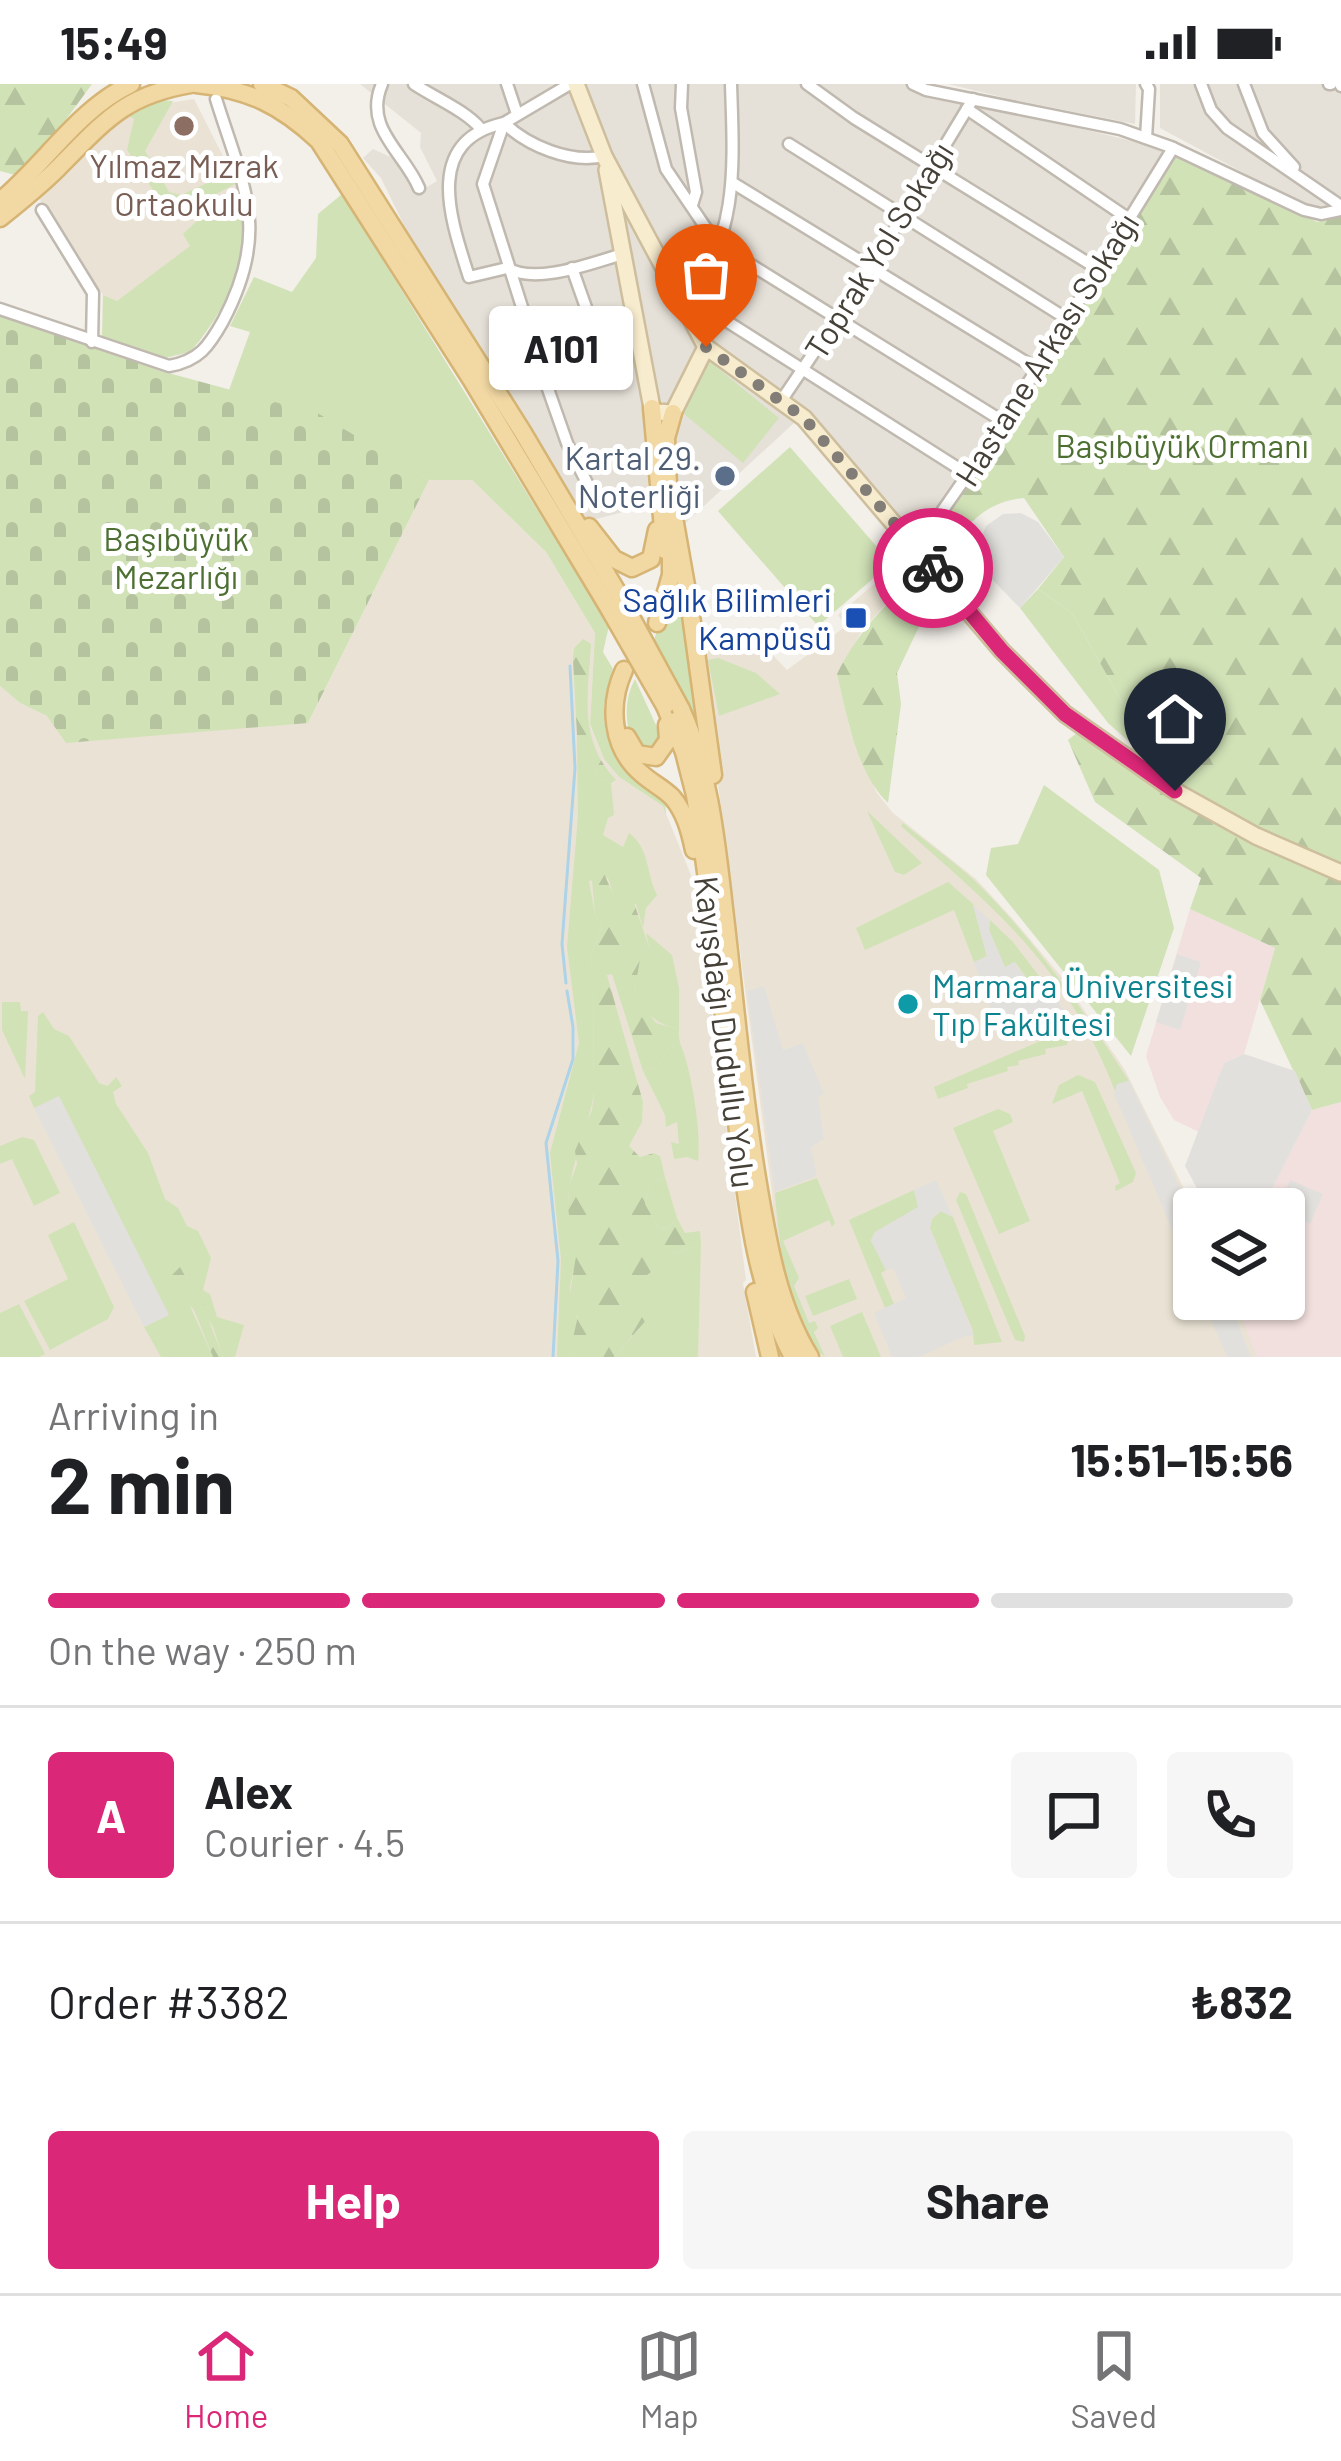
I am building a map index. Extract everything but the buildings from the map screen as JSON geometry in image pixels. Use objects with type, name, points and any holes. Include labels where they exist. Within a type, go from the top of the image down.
[{"type":"main road","points":[[66,136],[78,117],[116,84]]},
{"type":"main road","points":[[0,201],[109,96],[131,84]]},
{"type":"main road","points":[[0,218],[116,110],[169,88],[194,84],[255,95],[292,117],[319,141],[613,600],[673,707],[662,753],[646,758],[637,754],[624,729],[628,672],[614,702],[621,746],[638,770],[673,798],[687,823],[712,933]]},
{"type":"main road","points":[[573,84],[604,155],[685,296],[706,347],[781,401],[822,438],[1002,651],[1065,714],[1175,791],[1256,836],[1341,873]]},
{"type":"main road","points":[[270,86],[310,114],[340,144],[562,495],[613,600]]},
{"type":"main road","points":[[604,155],[638,325],[710,750],[722,889]]},
{"type":"main road","points":[[562,495],[614,559],[632,568],[651,559],[666,438],[673,413],[706,347]]},
{"type":"main road","points":[[652,408],[662,415],[673,413]]},
{"type":"main road","points":[[654,620],[671,575],[663,480]]},
{"type":"main road","name":"Kayışdağı Dudullu Yolu","points":[[673,707],[704,773],[771,1259],[786,1309],[810,1357]]},
{"type":"main road","name":"Kayışdağı Dudullu Yolu","points":[[673,707],[695,795],[747,1202],[768,1301],[793,1357]]},
{"type":"main road","points":[[747,1202],[755,1294],[771,1353]]},
{"type":"street","points":[[382,84],[374,104],[382,129],[419,188]]},
{"type":"street","points":[[414,84],[448,107],[468,113],[480,128]]},
{"type":"street","points":[[507,84],[517,114]]},
{"type":"street","points":[[573,84],[504,123],[469,134],[452,170],[447,200],[470,277],[507,268],[519,274],[572,268],[623,254]]},
{"type":"street","points":[[643,84],[666,169],[716,243],[1004,422]]},
{"type":"street","points":[[682,84],[681,108],[696,192],[692,206]]},
{"type":"street","points":[[731,84],[733,183],[727,216],[685,296],[969,475]]},
{"type":"street","points":[[807,84],[1098,269]]},
{"type":"street","points":[[913,84],[970,104],[1146,138],[1304,210],[1321,214],[1341,208]]},
{"type":"street","points":[[1146,84],[1150,89],[1146,138]]},
{"type":"street","points":[[1201,84],[1211,110],[1227,128],[1341,208]]},
{"type":"street","points":[[1244,84],[1263,134],[1303,179]]},
{"type":"street","points":[[0,310],[170,366],[191,362],[210,344],[230,307],[252,245],[244,187],[216,99]]},
{"type":"street","points":[[970,104],[1129,219]]},
{"type":"street","name":"Toprak Yol Sokağı","points":[[781,401],[871,268],[970,104]]},
{"type":"street","points":[[504,123],[534,143],[576,158],[604,155]]},
{"type":"street","points":[[504,123],[483,184],[567,443],[592,491]]},
{"type":"street","points":[[789,144],[1067,319]]},
{"type":"street","name":"Hastane Arkası Sokağı","points":[[920,553],[1173,148]]},
{"type":"street","points":[[733,183],[1037,369]]},
{"type":"street","points":[[42,210],[93,293],[92,342]]},
{"type":"street","points":[[572,268],[595,333],[638,325]]},
{"type":"shaded area","points":[[360,84],[912,84],[971,103],[1175,151],[922,547],[795,422],[679,529],[670,473],[649,469],[649,505],[593,520],[585,519],[567,496],[420,258],[381,178],[363,158],[373,149],[397,160],[415,194],[437,181],[420,147],[421,133]]},
{"type":"shaded area","points":[[948,84],[1136,84],[1135,124],[1010,99]]},
{"type":"shaded area","points":[[1160,84],[1341,84],[1341,205],[1309,208],[1160,128]]},
{"type":"shaded area","points":[[194,99],[231,172],[244,212],[230,288],[199,342],[103,295],[36,194],[94,137],[136,108]]},
{"type":"shaded area","points":[[429,480],[472,480],[546,552],[595,633],[590,725],[604,759],[619,777],[663,806],[691,875],[756,1357],[0,1357],[0,686],[47,716],[308,723]]},
{"type":"shaded area","points":[[1021,513],[1038,522],[1064,557],[1020,608],[981,568],[976,551],[986,526],[1003,514]]},
{"type":"shaded area","points":[[908,555],[922,572],[862,631],[837,674],[850,730],[877,793],[893,813],[976,879],[1012,918],[1060,975],[1125,1070],[1184,1188],[1173,1188],[1173,1320],[1244,1320],[1258,1357],[821,1357],[796,1310],[775,1242],[700,649],[751,632],[787,670],[846,626],[838,615]]},
{"type":"shaded area","points":[[973,905],[990,920],[989,930],[1005,967],[1014,962],[1044,1002],[1056,998],[1067,1016],[1003,1042],[974,962],[987,956]]},
{"type":"shaded area","points":[[1190,909],[1275,948],[1244,1054],[1224,1063],[1199,1132],[1174,1120],[1160,1097],[1146,1056]]},
{"type":"shaded area","points":[[1177,954],[1201,962],[1180,1030],[1156,1022]]},
{"type":"shaded area","points":[[764,986],[783,1050],[803,1043],[824,1094],[818,1097],[824,1139],[811,1147],[817,1176],[775,1192],[747,991]]},
{"type":"shaded area","points":[[1244,1054],[1295,1071],[1312,1110],[1273,1188],[1197,1188],[1185,1166],[1224,1063]]},
{"type":"shaded area","points":[[1129,1081],[1180,1188],[1173,1188],[1173,1231],[1114,1094],[1117,1084]]},
{"type":"shaded area","points":[[59,1096],[169,1315],[144,1327],[34,1108]]},
{"type":"shaded area","points":[[1341,1102],[1341,1357],[1257,1357],[1243,1320],[1305,1320],[1305,1188],[1273,1188],[1312,1110]]},
{"type":"shaded area","points":[[936,1180],[953,1217],[940,1211],[930,1228],[974,1336],[919,1357],[892,1357],[874,1313],[906,1298],[893,1268],[886,1270],[871,1241],[875,1232],[918,1207],[914,1190]]},
{"type":"shaded area","points":[[1290,1180],[1323,1194],[1310,1224],[1305,1222],[1305,1188],[1286,1188]]},
{"type":"shaded area","points":[[1211,1320],[1236,1320],[1251,1357],[1227,1357]]},
{"type":"green space","points":[[0,84],[92,84],[19,176],[0,171]]},
{"type":"green space","points":[[157,100],[173,101],[145,151],[169,192],[181,195],[231,172],[235,184],[179,214],[164,207],[127,150],[134,119],[126,114]]},
{"type":"green space","name":"Başıbüyük Ormanı","points":[[1175,151],[1317,222],[1341,217],[1341,1102],[1312,1110],[1260,1000],[1275,948],[1190,909],[1201,878],[1095,802],[1068,740],[1078,732],[1122,760],[1141,736],[1072,613],[1038,589],[1064,557],[1024,498],[986,511],[940,559],[922,547]]},
{"type":"green space","points":[[342,194],[609,626],[603,652],[613,669],[606,692],[606,730],[620,761],[665,802],[666,815],[663,806],[619,777],[604,759],[590,724],[595,633],[546,552],[472,480],[429,480],[229,390],[250,332],[230,326],[254,277],[292,292],[316,258],[318,214]]},
{"type":"green space","points":[[238,195],[244,237],[235,278],[216,318],[190,352],[165,358],[102,336],[103,295],[117,301],[190,246],[183,234],[200,218]]},
{"type":"green space","name":"Başıbüyük Mezarlığı","points":[[0,315],[161,371],[319,414],[429,480],[308,723],[66,743],[47,716],[0,686]]},
{"type":"green space","points":[[709,361],[779,418],[743,463],[684,414]]},
{"type":"green space","points":[[790,447],[891,563],[818,626],[718,511]]},
{"type":"green space","points":[[677,572],[705,756],[653,643]]},
{"type":"green space","points":[[922,572],[937,589],[897,673],[901,704],[888,803],[860,760],[837,674],[874,618]]},
{"type":"green space","points":[[1038,589],[1072,613],[1141,736],[1134,746],[1108,723],[1020,608]]},
{"type":"green space","points":[[583,639],[591,644],[591,733],[616,780],[611,783],[600,779],[577,735],[573,660],[574,648]]},
{"type":"green space","points":[[718,658],[756,673],[780,694],[719,716],[708,660]]},
{"type":"green space","points":[[635,679],[660,734],[660,743],[651,752],[632,742],[630,734],[627,702]]},
{"type":"green space","points":[[577,735],[600,779],[611,783],[614,815],[608,818],[603,835],[623,847],[629,833],[636,839],[657,895],[646,908],[643,928],[636,904],[613,894],[608,878],[589,881],[595,915],[602,926],[589,961],[594,1092],[569,1191],[576,1256],[570,1288],[577,1316],[574,1357],[557,1357],[561,1260],[550,1153],[579,1043],[567,947],[578,815]]},
{"type":"green space","points":[[1044,785],[1159,870],[1174,928],[1131,1056],[986,875],[991,848],[1018,844]]},
{"type":"green space","points":[[867,811],[922,863],[904,875],[895,872]]},
{"type":"green space","points":[[903,823],[968,874],[1019,928],[1129,1081],[1118,1084],[1115,1091],[1096,1048],[1052,976],[999,915]]},
{"type":"green space","points":[[591,869],[602,869],[613,894],[632,897],[649,947],[641,954],[634,994],[656,1023],[678,1029],[680,1043],[669,1048],[657,1068],[643,1071],[612,974],[607,975],[643,1102],[642,1122],[629,1146],[640,1157],[660,1156],[665,1177],[651,1183],[645,1204],[659,1229],[669,1228],[677,1218],[685,1233],[700,1231],[701,1244],[673,1254],[646,1276],[645,1295],[651,1304],[648,1318],[614,1357],[574,1357],[572,1342],[578,1316],[572,1312],[570,1293],[576,1256],[569,1186],[577,1164],[575,1151],[592,1110],[593,975],[589,961],[602,926],[595,915]]},
{"type":"green space","points":[[948,882],[973,904],[987,957],[974,962],[954,910],[865,950],[856,928]]},
{"type":"green space","points":[[990,920],[1056,998],[1044,1002],[1015,962],[1005,968],[989,930]]},
{"type":"green space","points":[[646,933],[672,955],[679,988],[679,1035],[678,1029],[652,1017],[634,994],[641,953],[649,947]]},
{"type":"green space","points":[[2,1002],[20,1002],[21,1011],[28,1011],[25,1079],[2,1030]]},
{"type":"green space","points":[[43,1012],[54,1029],[69,1036],[99,1083],[108,1086],[116,1077],[122,1086],[113,1092],[116,1104],[148,1153],[165,1199],[178,1208],[187,1226],[198,1231],[211,1258],[203,1290],[210,1294],[217,1317],[244,1325],[235,1357],[223,1357],[186,1274],[188,1302],[213,1357],[161,1357],[144,1327],[168,1314],[59,1097],[34,1108],[29,1096],[35,1092],[38,1016]]},
{"type":"green space","points":[[1070,1028],[1067,1045],[1045,1049],[1046,1054],[1018,1061],[1008,1071],[938,1099],[934,1087]]},
{"type":"green space","points":[[680,1043],[695,1101],[698,1161],[674,1159],[671,1142],[679,1144],[677,1122],[666,1127],[665,1115],[643,1071],[657,1068],[669,1048]]},
{"type":"green space","points":[[1078,1075],[1095,1082],[1136,1173],[1133,1182],[1116,1191],[1120,1183],[1082,1091],[1052,1104],[1059,1085]]},
{"type":"green space","points":[[998,1109],[1010,1114],[1013,1122],[993,1131],[1030,1221],[999,1234],[953,1128]]},
{"type":"green space","points":[[22,1137],[34,1140],[60,1193],[34,1206],[12,1159],[0,1164],[0,1146]]},
{"type":"green space","points":[[665,1177],[677,1218],[669,1228],[659,1229],[645,1204],[651,1183]]},
{"type":"green space","points":[[817,1178],[835,1223],[832,1227],[829,1220],[783,1241],[799,1278],[794,1286],[809,1323],[815,1321],[818,1328],[814,1332],[825,1357],[802,1325],[794,1304],[783,1257],[775,1193]]},
{"type":"green space","points":[[914,1190],[919,1207],[875,1232],[871,1240],[886,1270],[881,1273],[894,1304],[885,1308],[849,1220]]},
{"type":"green space","points":[[960,1192],[966,1194],[1024,1342],[1015,1340],[956,1200]]},
{"type":"green space","points":[[941,1211],[953,1217],[1002,1342],[974,1345],[973,1331],[930,1228]]},
{"type":"green space","points":[[74,1222],[114,1307],[108,1319],[50,1350],[24,1301],[68,1279],[48,1235]]},
{"type":"green space","points":[[701,1244],[698,1357],[614,1357],[639,1329],[646,1276],[673,1254]]},
{"type":"green space","points":[[180,1267],[200,1303],[210,1308],[209,1321],[223,1357],[213,1357],[194,1310],[170,1285],[170,1277]]},
{"type":"green space","points":[[849,1279],[857,1299],[813,1316],[805,1296]]},
{"type":"green space","points":[[19,1304],[45,1354],[39,1357],[0,1357],[0,1313]]},
{"type":"green space","points":[[862,1312],[881,1357],[843,1357],[830,1326]]},
{"type":"waterway","points":[[566,983],[562,944],[575,768],[570,666]]},
{"type":"waterway","points":[[553,1357],[558,1261],[546,1143],[573,1059],[567,991]]},
{"type":"way so far","points":[[706,347],[804,418],[933,568]]},
{"type":"place","name":"Yılmaz Mızrak Ortaokulu","points":[[184,126]]},
{"type":"place","name":"A101","points":[[706,347]]},
{"type":"place","name":"Kartal 29. Noterliği","points":[[725,476]]},
{"type":"place","name":"Sağlık Bilimleri Kampüsü","points":[[856,618]]},
{"type":"place","name":"Marmara Üniversitesi Tıp Fakültesi","points":[[908,1004]]},
{"type":"route","points":[[933,568],[1002,651],[1065,714],[1175,791]]}]
